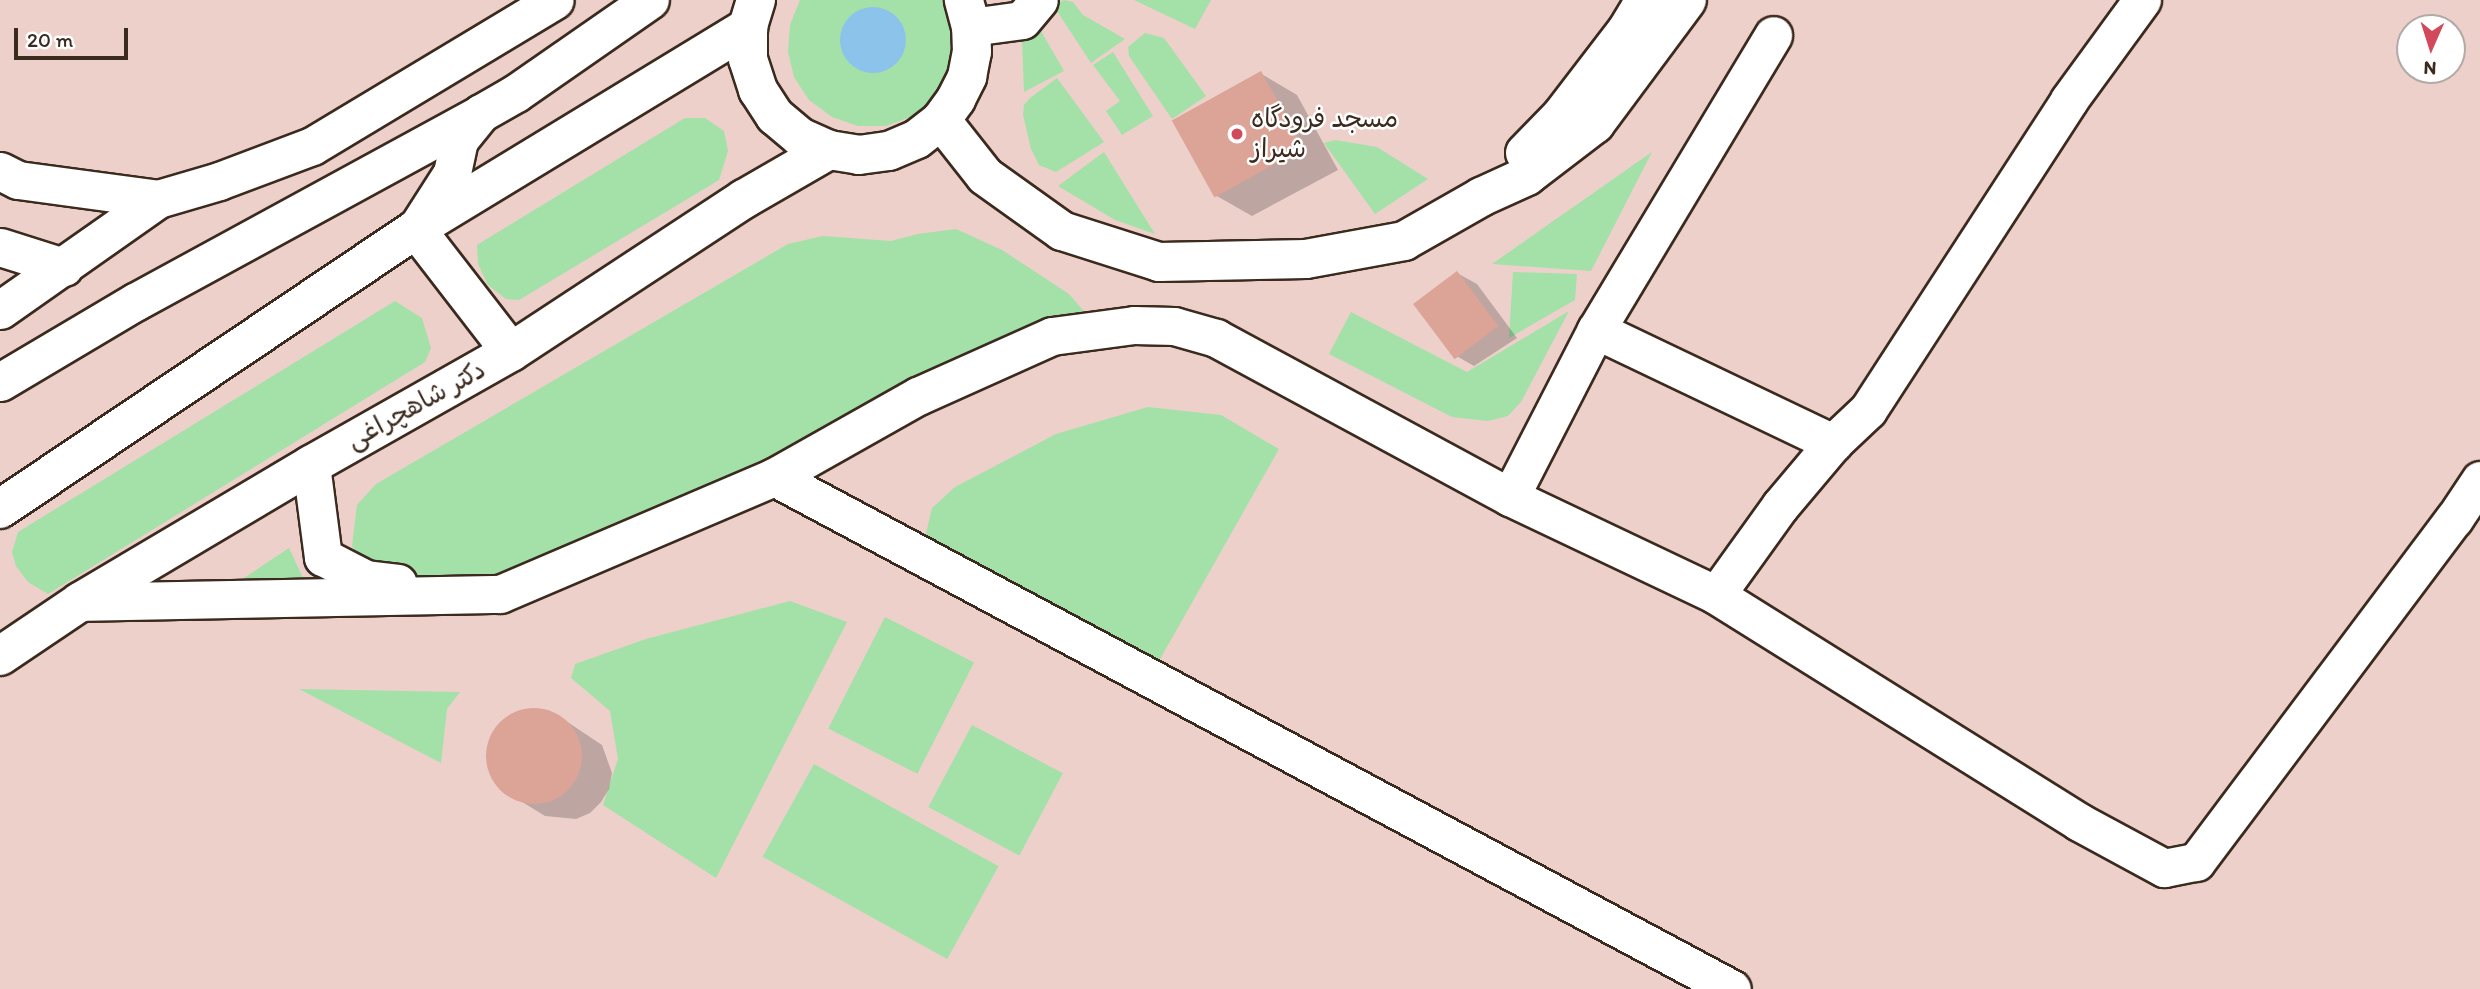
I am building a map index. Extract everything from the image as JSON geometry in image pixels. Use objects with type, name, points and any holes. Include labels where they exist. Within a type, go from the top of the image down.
[{"type":"main road","points":[[1481,197],[1561,116],[1627,30],[1645,0]]},
{"type":"main road","points":[[941,120],[985,176],[1062,231],[1159,262],[1306,259],[1404,241],[1481,197],[1527,176],[1595,124],[1687,0]]},
{"type":"main road","points":[[752,13],[751,69],[758,90],[775,116],[800,137],[829,150],[859,155],[890,150],[917,139],[941,120],[967,77],[972,52],[968,13]]},
{"type":"main road","points":[[0,509],[416,229],[752,13]]},
{"type":"main road","name":"دکتر شاهچراغی","points":[[0,656],[80,602],[311,465],[511,352],[744,200],[829,150]]},
{"type":"main road","points":[[416,229],[511,352]]},
{"type":"street","points":[[0,310],[64,268],[158,199],[219,181],[312,146],[555,0]]},
{"type":"street","points":[[0,382],[135,302],[516,93],[650,0]]},
{"type":"street","points":[[968,13],[1022,20],[1038,0]]},
{"type":"street","points":[[1716,595],[1780,506],[1833,443],[1868,410],[2069,100],[2142,0]]},
{"type":"street","points":[[1510,496],[1596,330],[1773,35]]},
{"type":"street","points":[[416,229],[452,173],[459,140],[481,113]]},
{"type":"street","points":[[0,171],[18,180],[158,199]]},
{"type":"street","points":[[0,247],[64,268]]},
{"type":"street","points":[[80,602],[500,594],[774,477],[918,396],[1052,336],[1133,325],[1174,326],[1216,338],[1510,496],[1716,595],[2079,822],[2164,867],[2196,862],[2454,519],[2480,480]]},
{"type":"street","points":[[1596,330],[1833,443]]},
{"type":"street","points":[[311,465],[323,557],[366,579],[500,594]]},
{"type":"street","points":[[774,477],[1732,989]]},
{"type":"shaded area","points":[[0,0],[2480,0],[2480,989],[0,989]]},
{"type":"green space","points":[[800,0],[942,0],[951,19],[955,47],[949,75],[934,98],[913,116],[886,126],[858,126],[832,117],[809,100],[794,77],[788,52],[790,25]]},
{"type":"green space","points":[[1064,0],[1073,2],[1083,15],[1125,39],[1091,63],[1053,5]]},
{"type":"green space","points":[[1134,0],[1211,0],[1195,29]]},
{"type":"green space","points":[[1034,19],[1064,71],[1024,92],[1023,29]]},
{"type":"green space","points":[[1145,33],[1164,38],[1206,96],[1172,119],[1129,56],[1128,47]]},
{"type":"green space","points":[[1113,52],[1153,116],[1122,135],[1106,111],[1120,101],[1093,65]]},
{"type":"green space","points":[[1057,78],[1104,142],[1056,172],[1039,165],[1031,149],[1023,115],[1024,105],[1030,98]]},
{"type":"green space","points":[[685,118],[705,118],[724,131],[728,151],[719,180],[519,300],[506,299],[488,285],[478,264],[477,245]]},
{"type":"green space","points":[[1335,140],[1377,147],[1428,179],[1375,214],[1324,143]]},
{"type":"green space","points":[[1104,152],[1155,234],[1115,220],[1058,186]]},
{"type":"green space","points":[[1652,152],[1591,271],[1492,264]]},
{"type":"green space","points":[[956,229],[1002,250],[1069,294],[1100,330],[527,590],[435,588],[366,566],[352,546],[357,505],[376,484],[788,244],[823,236],[891,241]]},
{"type":"green space","points":[[1513,272],[1577,274],[1575,300],[1509,338]]},
{"type":"green space","points":[[395,301],[422,318],[431,348],[425,362],[48,594],[28,582],[16,566],[12,552],[18,532]]},
{"type":"green space","points":[[1569,311],[1521,402],[1508,416],[1488,421],[1452,417],[1329,354],[1351,312],[1467,372]]},
{"type":"green space","points":[[1148,407],[1221,415],[1279,449],[1155,668],[923,546],[932,508],[955,487],[1056,434]]},
{"type":"green space","points":[[289,548],[320,614],[197,609]]},
{"type":"green space","points":[[790,601],[847,622],[716,878],[603,805],[618,759],[610,711],[571,678],[575,664],[646,639]]},
{"type":"green space","points":[[885,617],[974,662],[917,774],[828,728]]},
{"type":"green space","points":[[299,689],[460,692],[447,709],[441,763]]},
{"type":"green space","points":[[972,725],[1063,773],[1019,855],[928,807]]},
{"type":"green space","points":[[814,764],[999,866],[947,959],[763,857]]},
{"type":"water","points":[[879,7],[897,16],[904,27],[904,53],[897,64],[886,71],[867,73],[849,64],[842,53],[840,34],[849,16],[860,9]]},
{"type":"building","name":"مسجد فرودگاه شیراز","points":[[1261,71],[1304,148],[1214,197],[1172,120]]},
{"type":"building","points":[[1457,271],[1499,326],[1455,359],[1413,304]]},
{"type":"building","points":[[534,708],[552,712],[568,722],[578,738],[582,756],[578,774],[568,790],[552,800],[534,804],[516,800],[500,790],[490,774],[486,756],[490,738],[500,722],[516,712]]},
{"type":"place","name":"مسجد فرودگاه شیراز","points":[[1237,134]]}]
